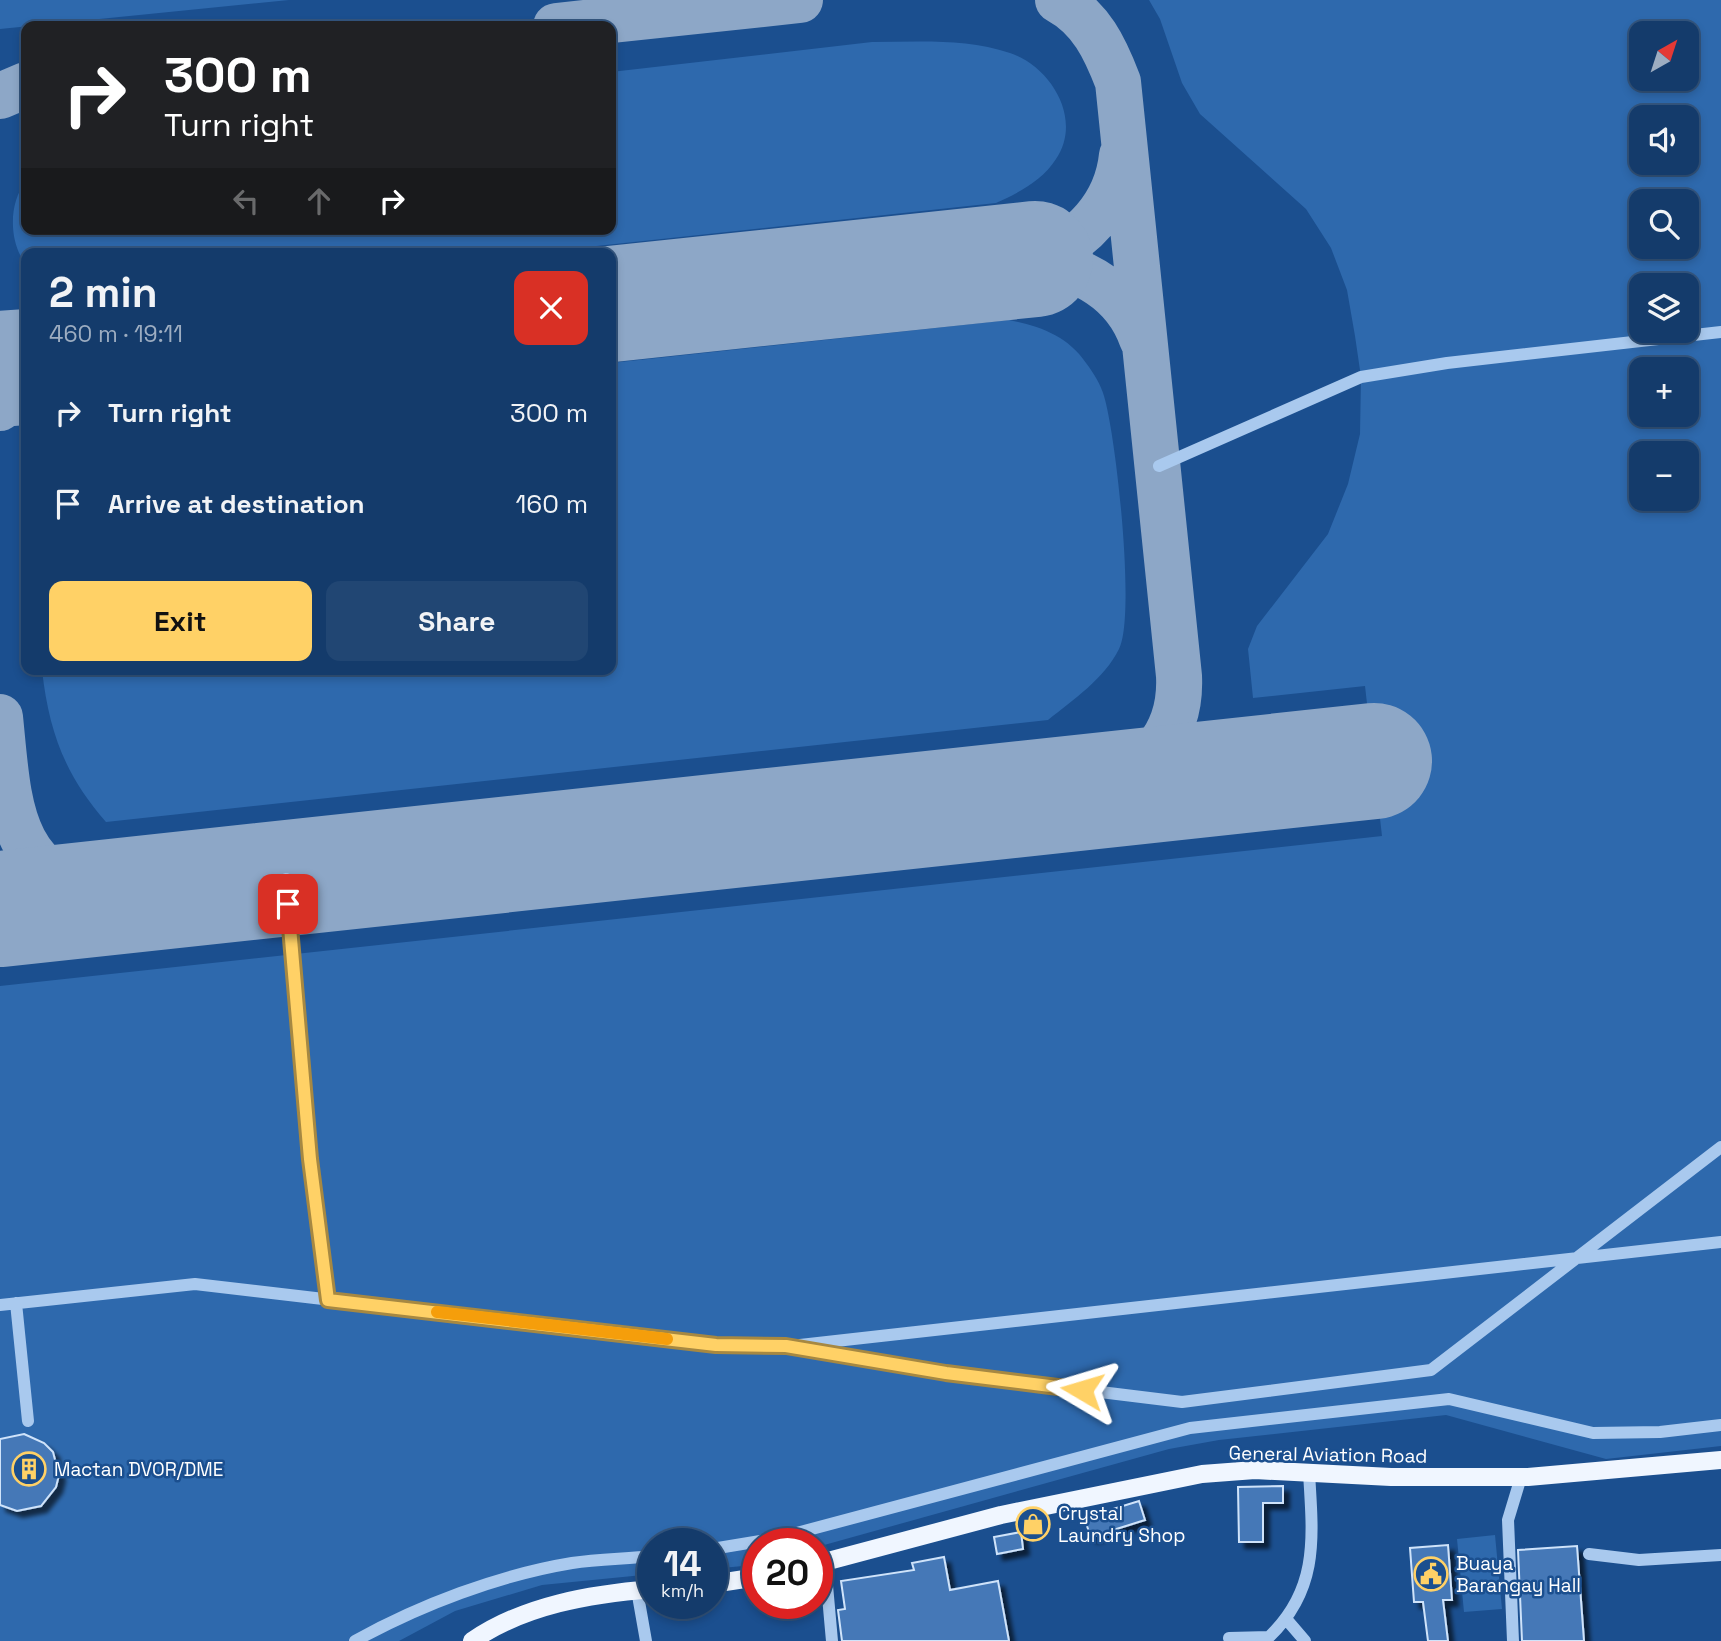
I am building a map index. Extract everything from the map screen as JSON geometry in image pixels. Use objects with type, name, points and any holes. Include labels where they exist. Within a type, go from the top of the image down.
[{"type":"main road","name":"General Aviation Road","points":[[833,1561],[1001,1515],[1202,1474],[1255,1471],[1521,1477],[1721,1460]]},
{"type":"main road","points":[[472,1641],[491,1628],[529,1611],[637,1591]]},
{"type":"street","points":[[1159,466],[1361,377],[1447,363],[1721,332]]},
{"type":"street","points":[[286,878],[310,1159],[328,1300]]},
{"type":"street","points":[[786,1346],[946,1373],[1182,1402],[1431,1370],[1721,1147]]},
{"type":"street","points":[[0,1305],[194,1284],[716,1345],[786,1346],[1721,1242]]},
{"type":"street","points":[[16,1303],[28,1421]]},
{"type":"street","points":[[728,1546],[778,1538],[1190,1429],[1449,1399],[1593,1433],[1660,1432],[1721,1425]]},
{"type":"street","points":[[1229,1638],[1269,1637],[1287,1620],[1308,1574],[1312,1520],[1309,1473]]},
{"type":"street","points":[[1513,1641],[1507,1530],[1521,1477]]},
{"type":"street","points":[[1589,1554],[1639,1560],[1721,1555]]},
{"type":"street","points":[[355,1641],[430,1607],[534,1571],[573,1563],[637,1557]]},
{"type":"street","points":[[646,1619],[646,1641]]},
{"type":"street","points":[[829,1619],[832,1641]]},
{"type":"street","points":[[1287,1620],[1305,1641]]},
{"type":"shaded area","points":[[0,0],[289,0],[80,21],[21,21],[21,27],[0,29]]},
{"type":"shaded area","points":[[1149,0],[1721,0],[1721,1446],[1606,1459],[1446,1415],[1219,1440],[1169,1449],[833,1543],[833,1528],[742,1528],[742,1566],[728,1567],[728,1528],[637,1528],[637,1576],[542,1585],[455,1611],[399,1641],[0,1641],[0,986],[1382,836],[1365,686],[1253,698],[1248,649],[1257,626],[1328,534],[1348,484],[1360,434],[1361,377],[1347,290],[1331,248],[1306,209],[1200,114],[1182,83],[1160,19]]},
{"type":"shaded area","points":[[872,42],[976,45],[1010,53],[1038,70],[1050,82],[1058,96],[1066,128],[1063,144],[1050,167],[1037,180],[996,203],[578,248],[21,248],[21,257],[16,246],[14,211],[21,189],[21,235],[616,235],[616,71]]},
{"type":"shaded area","points":[[1009,320],[1032,325],[1062,339],[1079,354],[1099,383],[1114,447],[1119,484],[1126,601],[1124,630],[1113,660],[1097,679],[1048,720],[106,822],[80,787],[61,752],[49,713],[43,675],[616,675],[616,362]]},
{"type":"shaded area","points":[[1495,1535],[1502,1609],[1464,1612],[1457,1539]]},
{"type":"building","name":"Mactan DVOR/DME","points":[[24,1434],[44,1443],[53,1452],[59,1475],[56,1487],[41,1506],[17,1511],[0,1505],[0,1439]]},
{"type":"building","points":[[1283,1486],[1283,1503],[1263,1503],[1263,1542],[1239,1542],[1238,1487]]},
{"type":"building","points":[[1139,1501],[1145,1520],[1091,1537],[1084,1518]]},
{"type":"building","points":[[1021,1532],[1023,1549],[997,1554],[994,1537]]},
{"type":"building","name":"Buaya Barangay Hall","points":[[1448,1545],[1452,1600],[1443,1600],[1448,1641],[1428,1641],[1423,1602],[1414,1602],[1410,1548]]},
{"type":"building","points":[[1577,1546],[1584,1641],[1522,1641],[1518,1550]]},
{"type":"building","points":[[944,1557],[950,1590],[998,1581],[1009,1641],[842,1641],[838,1610],[845,1609],[841,1581],[914,1570],[912,1563]]},
{"type":"taxiway","points":[[603,21],[800,0]]},
{"type":"taxiway","points":[[1058,0],[1070,7],[1096,35],[1118,82],[1179,676],[1174,718],[1156,750],[1126,775],[1088,792]]},
{"type":"taxiway","points":[[0,96],[21,87]]},
{"type":"taxiway","points":[[1035,259],[1068,243],[1094,220],[1113,190],[1122,155]]},
{"type":"taxiway","points":[[1035,259],[1069,269],[1100,284],[1125,307],[1142,339]]},
{"type":"taxiway","points":[[0,347],[21,356]]},
{"type":"taxiway","points":[[0,408],[21,388]]},
{"type":"taxiway","points":[[0,717],[12,807],[20,833],[33,855],[52,874],[78,888],[113,897]]},
{"type":"runway","points":[[616,303],[1035,259]]},
{"type":"runway","points":[[0,369],[21,367]]},
{"type":"runway","points":[[0,909],[1374,761]]},
{"type":"slow traffic","points":[[437,1312],[667,1339]]},
{"type":"place","name":"Mactan DVOR/DME","points":[[29,1469]]},
{"type":"place","name":"Crystal Laundry Shop","points":[[1033,1524]]},
{"type":"place","name":"Buaya Barangay Hall","points":[[1431,1574]]},
{"type":"route","points":[[288,904],[310,1159],[321,1226],[328,1300],[716,1345],[786,1346],[946,1373],[1082,1390]]}]
